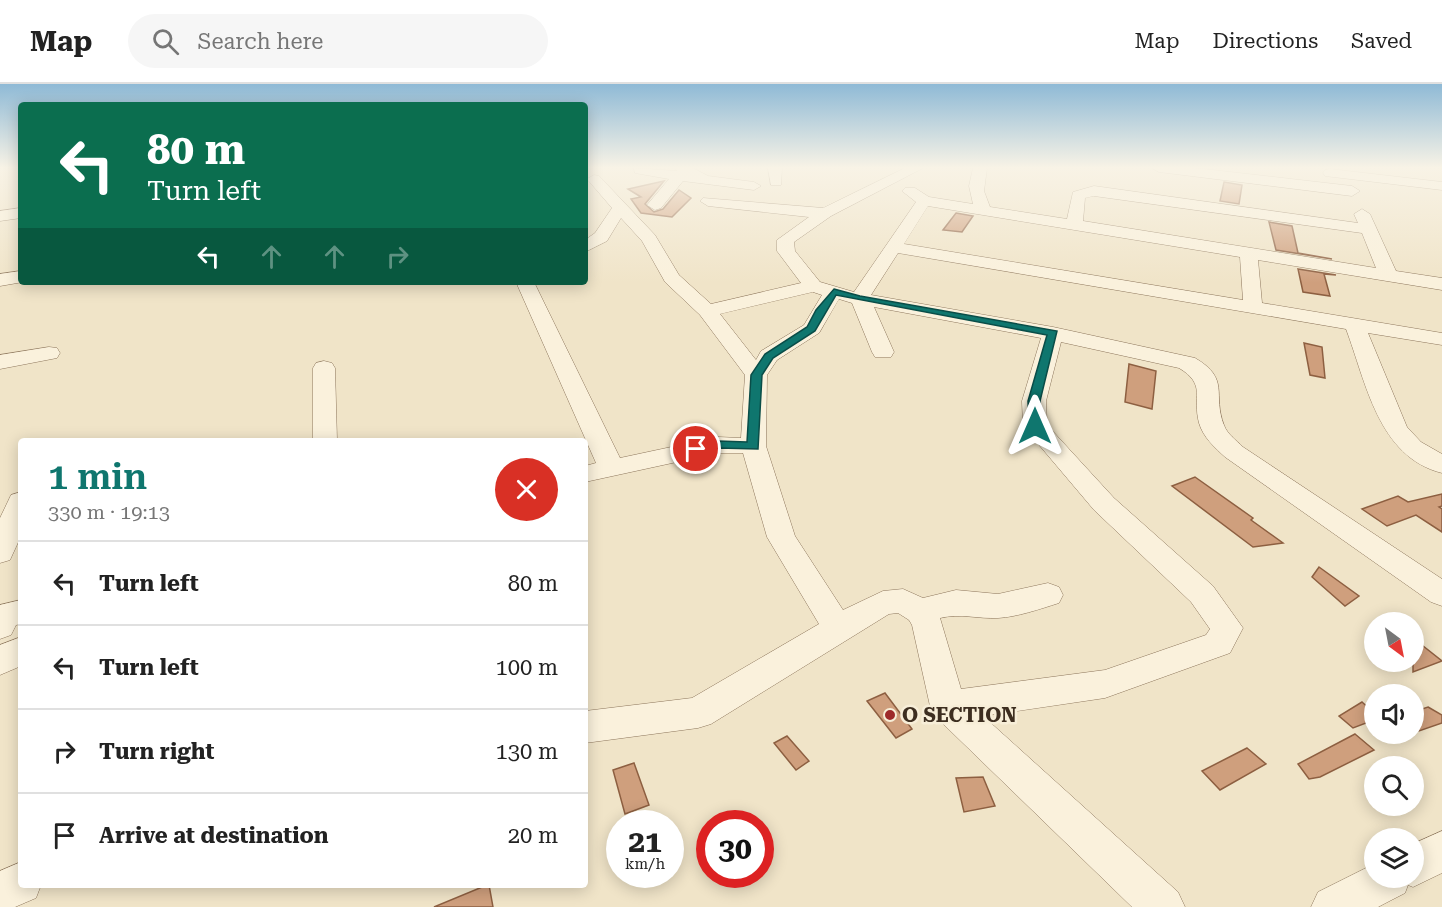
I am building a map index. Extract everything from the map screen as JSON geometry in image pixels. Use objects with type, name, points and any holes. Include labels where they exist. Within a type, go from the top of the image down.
[{"type":"street","points":[[749,206],[825,213]]},
{"type":"street","points":[[813,286],[786,251],[785,240],[838,206]]},
{"type":"street","points":[[859,299],[891,247],[920,206]]},
{"type":"street","points":[[954,206],[1442,284]]},
{"type":"street","points":[[981,206],[985,212]]},
{"type":"street","points":[[1074,225],[1076,206]]},
{"type":"street","points":[[1200,206],[1368,229]]},
{"type":"street","points":[[1358,206],[1389,276]]},
{"type":"street","points":[[588,245],[602,237],[620,208],[648,239],[672,278],[707,311],[756,375]]},
{"type":"street","points":[[0,216],[18,213]]},
{"type":"street","points":[[602,237],[648,239]]},
{"type":"street","points":[[891,247],[1442,339]]},
{"type":"street","points":[[1249,255],[1253,307]]},
{"type":"street","points":[[0,280],[18,277]]},
{"type":"street","points":[[526,285],[611,467]]},
{"type":"street","points":[[707,311],[813,286],[859,299],[1131,348],[1187,363],[1200,369],[1209,380],[1210,422],[1217,435],[1234,452],[1442,594]]},
{"type":"street","points":[[834,292],[820,310],[812,329],[769,356],[756,375],[753,446],[781,537],[838,628]]},
{"type":"street","points":[[859,299],[871,320],[883,352]]},
{"type":"street","points":[[1355,325],[1396,430],[1412,447],[1442,465]]},
{"type":"street","points":[[948,706],[1105,684],[1218,644],[1227,628],[1202,594],[1104,504],[1035,426],[1034,401],[1053,333]]},
{"type":"street","points":[[0,362],[49,353]]},
{"type":"street","points":[[324,368],[326,438]]},
{"type":"street","points":[[588,473],[718,445],[753,446]]},
{"type":"street","points":[[0,553],[18,508]]},
{"type":"street","points":[[920,611],[956,602],[998,606],[1048,595]]},
{"type":"street","points":[[588,727],[698,712],[883,603],[903,601],[920,611],[928,625],[948,706],[1163,907]]},
{"type":"street","points":[[0,661],[18,652]]},
{"type":"street","points":[[1424,860],[1442,851]]},
{"type":"street","points":[[0,892],[18,884]]},
{"type":"street","points":[[1333,907],[1370,888]]},
{"type":"building","points":[[636,206],[648,206],[654,212],[665,206],[683,206],[672,217],[641,213]]},
{"type":"building","points":[[956,213],[973,216],[962,232],[943,230]]},
{"type":"building","points":[[1269,222],[1292,226],[1298,253],[1332,259],[1276,250]]},
{"type":"building","points":[[1298,269],[1336,275],[1324,274],[1330,296],[1303,292]]},
{"type":"building","points":[[1304,343],[1322,347],[1325,378],[1310,375]]},
{"type":"building","points":[[1129,364],[1156,371],[1152,409],[1125,402]]},
{"type":"building","points":[[1195,477],[1253,518],[1251,520],[1283,543],[1253,547],[1172,486]]},
{"type":"building","points":[[1442,494],[1442,506],[1439,507],[1442,509],[1442,532],[1416,515],[1387,526],[1362,509],[1398,496],[1408,502]]},
{"type":"building","points":[[1319,567],[1359,596],[1345,606],[1312,577]]},
{"type":"building","points":[[1424,647],[1442,661],[1424,668]]},
{"type":"building","name":"O SECTION","points":[[885,693],[912,729],[896,738],[867,701]]},
{"type":"building","points":[[1362,702],[1364,704],[1364,724],[1353,728],[1339,716]]},
{"type":"building","points":[[1428,707],[1442,715],[1442,723],[1424,729],[1424,708]]},
{"type":"building","points":[[1355,734],[1364,744],[1374,750],[1320,777],[1309,779],[1298,764]]},
{"type":"building","points":[[787,736],[809,761],[796,770],[774,743]]},
{"type":"building","points":[[1247,748],[1266,764],[1220,790],[1202,771]]},
{"type":"building","points":[[634,763],[649,805],[636,810],[624,810],[613,770]]},
{"type":"building","points":[[983,777],[995,806],[964,812],[956,778]]},
{"type":"building","points":[[480,888],[490,888],[493,907],[434,907]]},
{"type":"place","name":"O SECTION","points":[[890,715]]},
{"type":"route","points":[[696,449],[718,445],[753,446],[756,375],[769,356],[812,329],[820,310],[834,292],[859,299],[1053,333],[1046,350],[1034,401],[1035,426]]}]
